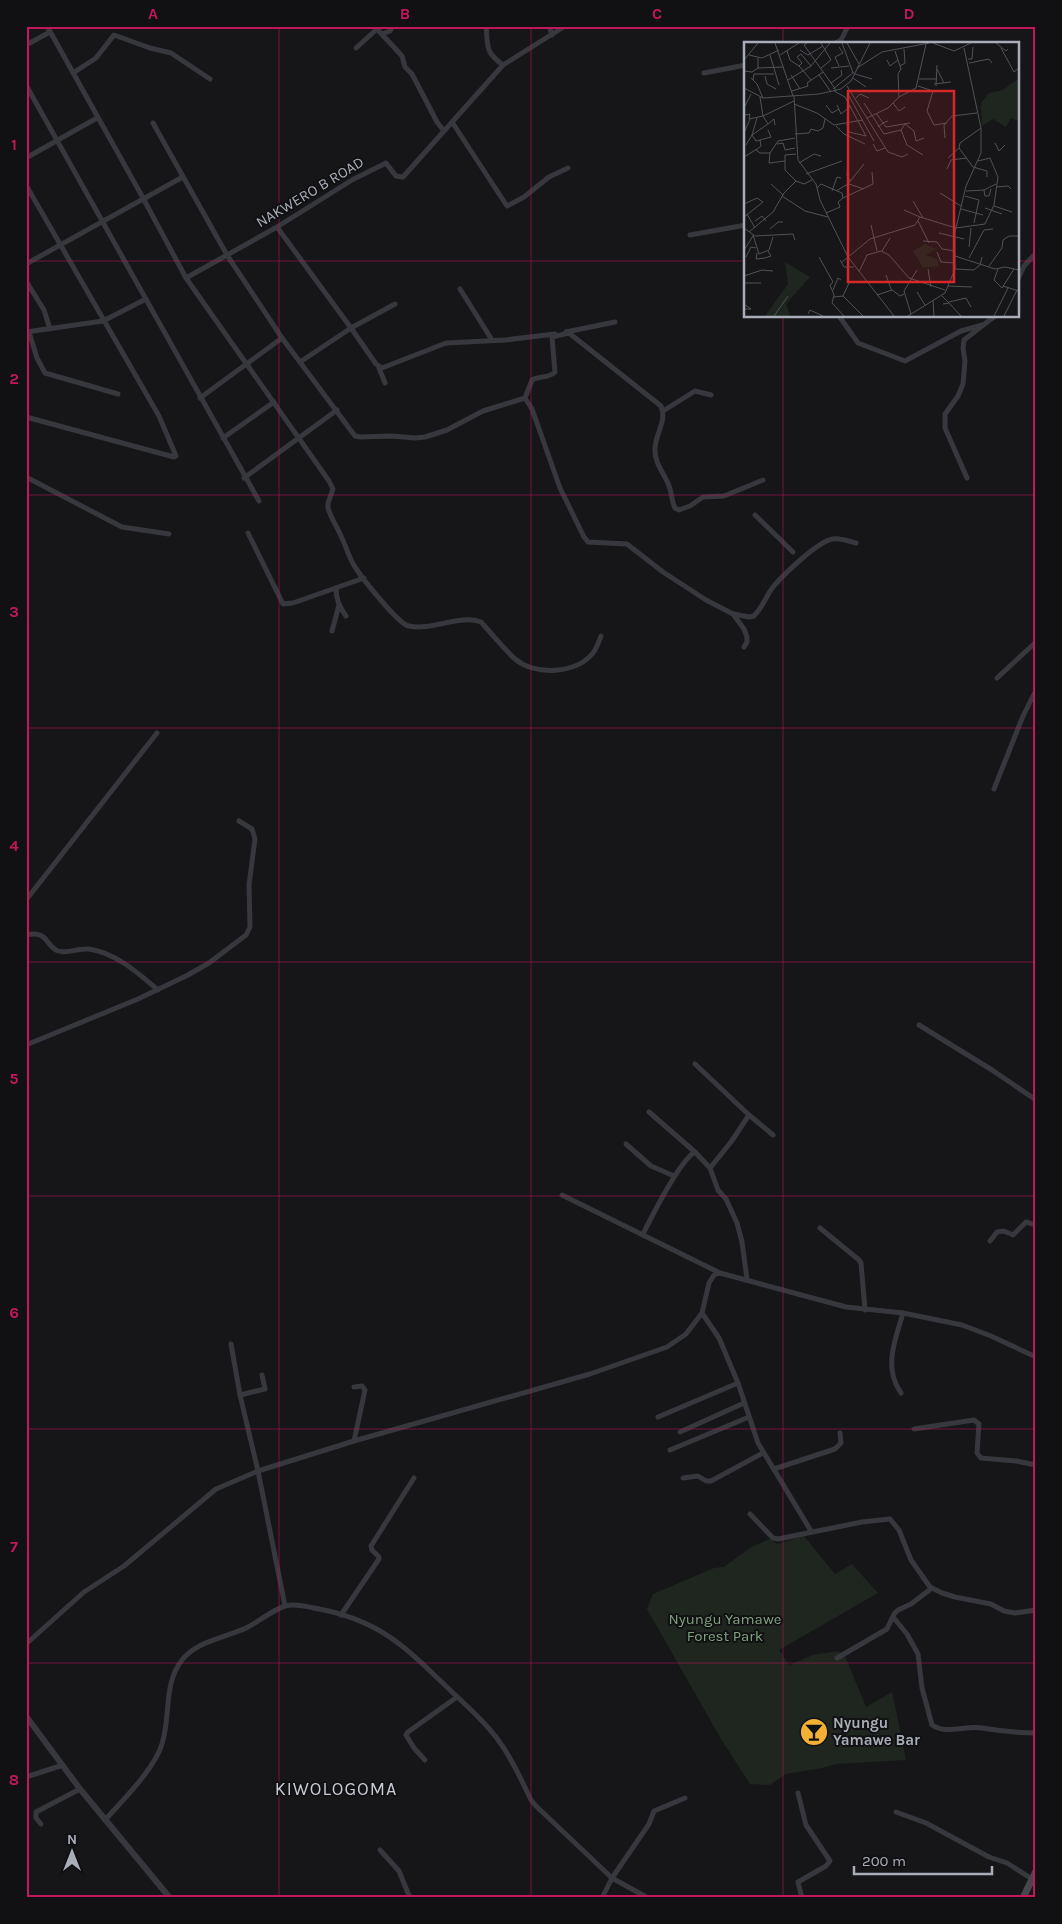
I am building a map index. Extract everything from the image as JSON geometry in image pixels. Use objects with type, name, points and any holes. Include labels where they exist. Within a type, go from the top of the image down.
[{"type":"main road","points":[[1023,1898],[1036,1871]]},
{"type":"street","points":[[47,26],[186,278],[329,481],[333,489],[328,502],[330,513],[350,558],[398,620],[405,625],[430,627],[476,620],[481,622],[516,660],[543,670],[569,668],[582,662],[593,653],[602,636]]},
{"type":"street","points":[[382,34],[390,31],[393,26]]},
{"type":"street","points":[[486,26],[489,52],[504,65]]},
{"type":"street","points":[[549,26],[552,34]]},
{"type":"street","points":[[356,48],[376,29],[382,34],[388,43],[402,56],[405,67],[412,74],[444,130],[504,65],[565,26]]},
{"type":"street","points":[[838,42],[841,40],[848,26]]},
{"type":"street","points":[[26,45],[50,32]]},
{"type":"street","points":[[73,73],[96,58],[114,35],[150,48],[171,53],[210,79]]},
{"type":"street","points":[[704,73],[744,64]]},
{"type":"street","points":[[26,85],[244,478],[259,501]]},
{"type":"street","points":[[26,158],[97,118]]},
{"type":"street","points":[[452,122],[507,206],[524,197],[549,177],[568,168]]},
{"type":"street","points":[[153,123],[227,255],[282,338],[355,436],[415,438],[446,430],[483,411],[525,398]]},
{"type":"street","name":"NAKWERO B ROAD","points":[[186,278],[277,227],[352,180],[386,163],[396,176],[403,176],[444,130]]},
{"type":"street","points":[[26,264],[102,220],[181,178],[182,175]]},
{"type":"street","points":[[26,185],[159,416],[176,453],[175,457],[26,417]]},
{"type":"street","points":[[690,236],[744,225]]},
{"type":"street","points":[[277,227],[379,368],[385,383]]},
{"type":"street","points":[[1020,275],[1024,266],[1036,253]]},
{"type":"street","points":[[26,281],[44,310],[50,329]]},
{"type":"street","points":[[460,289],[492,340]]},
{"type":"street","points":[[118,394],[45,373],[27,332],[103,320],[146,299]]},
{"type":"street","points":[[300,362],[351,328],[395,304]]},
{"type":"street","points":[[840,318],[858,344],[906,361],[961,332],[987,323]]},
{"type":"street","points":[[968,478],[945,428],[944,418],[946,410],[958,396],[963,384],[966,361],[963,348],[964,340],[993,318]]},
{"type":"street","points":[[379,368],[385,368],[446,343],[547,336],[615,322]]},
{"type":"street","points":[[525,398],[532,380],[539,376],[552,375],[555,372],[552,337],[570,333],[626,380],[662,406],[663,423],[655,448],[656,460],[670,488],[675,508],[679,510],[685,509],[703,497],[724,496],[763,480]]},
{"type":"street","points":[[200,398],[282,338]]},
{"type":"street","points":[[663,411],[696,391],[711,396]]},
{"type":"street","points":[[525,398],[532,409],[560,488],[588,542],[627,544],[663,572],[706,600],[733,614],[754,616],[774,586],[791,568],[825,542],[836,538],[856,543]]},
{"type":"street","points":[[223,438],[274,402]]},
{"type":"street","points":[[244,478],[336,410]]},
{"type":"street","points":[[26,477],[122,527],[169,534]]},
{"type":"street","points":[[755,515],[793,552]]},
{"type":"street","points":[[248,533],[283,604],[293,603],[364,578]]},
{"type":"street","points":[[336,588],[335,595],[346,616]]},
{"type":"street","points":[[332,631],[339,605]]},
{"type":"street","points":[[733,614],[744,629],[747,637],[744,647]]},
{"type":"street","points":[[997,678],[1036,642]]},
{"type":"street","points":[[994,789],[1023,716],[1034,694],[1036,694]]},
{"type":"street","points":[[26,900],[157,733]]},
{"type":"street","points":[[26,1045],[158,990],[209,963],[249,932],[249,885],[256,839],[252,829],[239,821]]},
{"type":"street","points":[[26,935],[46,938],[55,949],[61,952],[85,949],[103,953],[119,960],[158,990]]},
{"type":"street","points":[[919,1025],[1036,1100]]},
{"type":"street","points":[[695,1064],[773,1135]]},
{"type":"street","points":[[649,1112],[695,1152],[710,1168],[718,1190],[726,1199],[737,1223],[742,1242],[747,1279]]},
{"type":"street","points":[[710,1168],[750,1115]]},
{"type":"street","points":[[626,1144],[651,1166],[674,1176]]},
{"type":"street","points":[[643,1234],[674,1176],[690,1155],[695,1152]]},
{"type":"street","points":[[562,1195],[720,1273],[796,1294],[865,1310],[904,1313],[946,1321],[975,1329],[1036,1357]]},
{"type":"street","points":[[990,1241],[997,1232],[1004,1231],[1013,1235],[1026,1222],[1036,1225]]},
{"type":"street","points":[[820,1228],[860,1260],[865,1310]]},
{"type":"street","points":[[26,1644],[84,1592],[124,1566],[216,1489],[258,1471],[354,1441],[477,1408],[634,1360],[678,1341],[686,1334],[702,1313],[709,1284],[714,1275],[720,1273]]},
{"type":"street","points":[[702,1313],[719,1338],[738,1383],[758,1443],[811,1531]]},
{"type":"street","points":[[901,1393],[894,1384],[892,1355],[904,1313]]},
{"type":"street","points":[[231,1344],[285,1606]]},
{"type":"street","points":[[240,1395],[265,1389],[262,1375]]},
{"type":"street","points":[[658,1417],[738,1383]]},
{"type":"street","points":[[354,1387],[362,1386],[365,1390],[354,1441]]},
{"type":"street","points":[[680,1432],[744,1403]]},
{"type":"street","points":[[670,1450],[749,1417]]},
{"type":"street","points":[[914,1429],[974,1420],[979,1424],[977,1453],[981,1458],[1036,1465]]},
{"type":"street","points":[[774,1469],[835,1449],[841,1443],[840,1433]]},
{"type":"street","points":[[683,1478],[698,1476],[706,1481],[711,1481],[764,1454]]},
{"type":"street","points":[[341,1614],[379,1559],[371,1546],[414,1478]]},
{"type":"street","points":[[750,1514],[775,1539],[811,1531],[880,1519],[890,1519],[899,1530],[911,1560],[932,1588],[955,1597],[991,1604],[1004,1611],[1015,1613],[1036,1610]]},
{"type":"street","points":[[837,1658],[887,1628],[898,1610],[911,1604],[932,1588]]},
{"type":"street","points":[[106,1819],[141,1778],[162,1746],[166,1730],[169,1690],[180,1662],[189,1652],[206,1643],[246,1628],[285,1606],[303,1606],[363,1621],[387,1633],[409,1650],[486,1725],[501,1744],[536,1806],[612,1878],[648,1898]]},
{"type":"street","points":[[893,1617],[911,1640],[918,1654],[922,1688],[932,1725],[946,1729],[980,1728],[996,1732],[1036,1733]]},
{"type":"street","points":[[424,1760],[406,1735],[457,1697]]},
{"type":"street","points":[[26,1716],[80,1789],[170,1898]]},
{"type":"street","points":[[26,1777],[62,1765]]},
{"type":"street","points":[[40,1824],[36,1818],[36,1812],[80,1789]]},
{"type":"street","points":[[798,1794],[806,1824],[830,1861],[826,1866],[798,1882],[802,1898]]},
{"type":"street","points":[[602,1898],[612,1878],[649,1824],[654,1811],[685,1798]]},
{"type":"street","points":[[896,1812],[926,1823],[981,1852],[1007,1863],[1032,1879]]},
{"type":"street","points":[[380,1850],[399,1871],[410,1898]]},
{"type":"green space","name":"Nyungu Yamawe Forest Park","points":[[804,1536],[835,1574],[852,1564],[878,1593],[779,1650],[789,1665],[813,1655],[838,1651],[845,1656],[866,1707],[892,1692],[906,1760],[837,1764],[786,1774],[770,1785],[750,1784],[721,1739],[647,1609],[653,1594],[714,1568],[724,1567],[751,1547],[770,1539],[777,1544]]},
{"type":"place","name":"Nyungu Yamawe Bar","points":[[814,1732]]},
{"type":"district","name":"KIWOLOGOMA","points":[[336,1789]]}]
